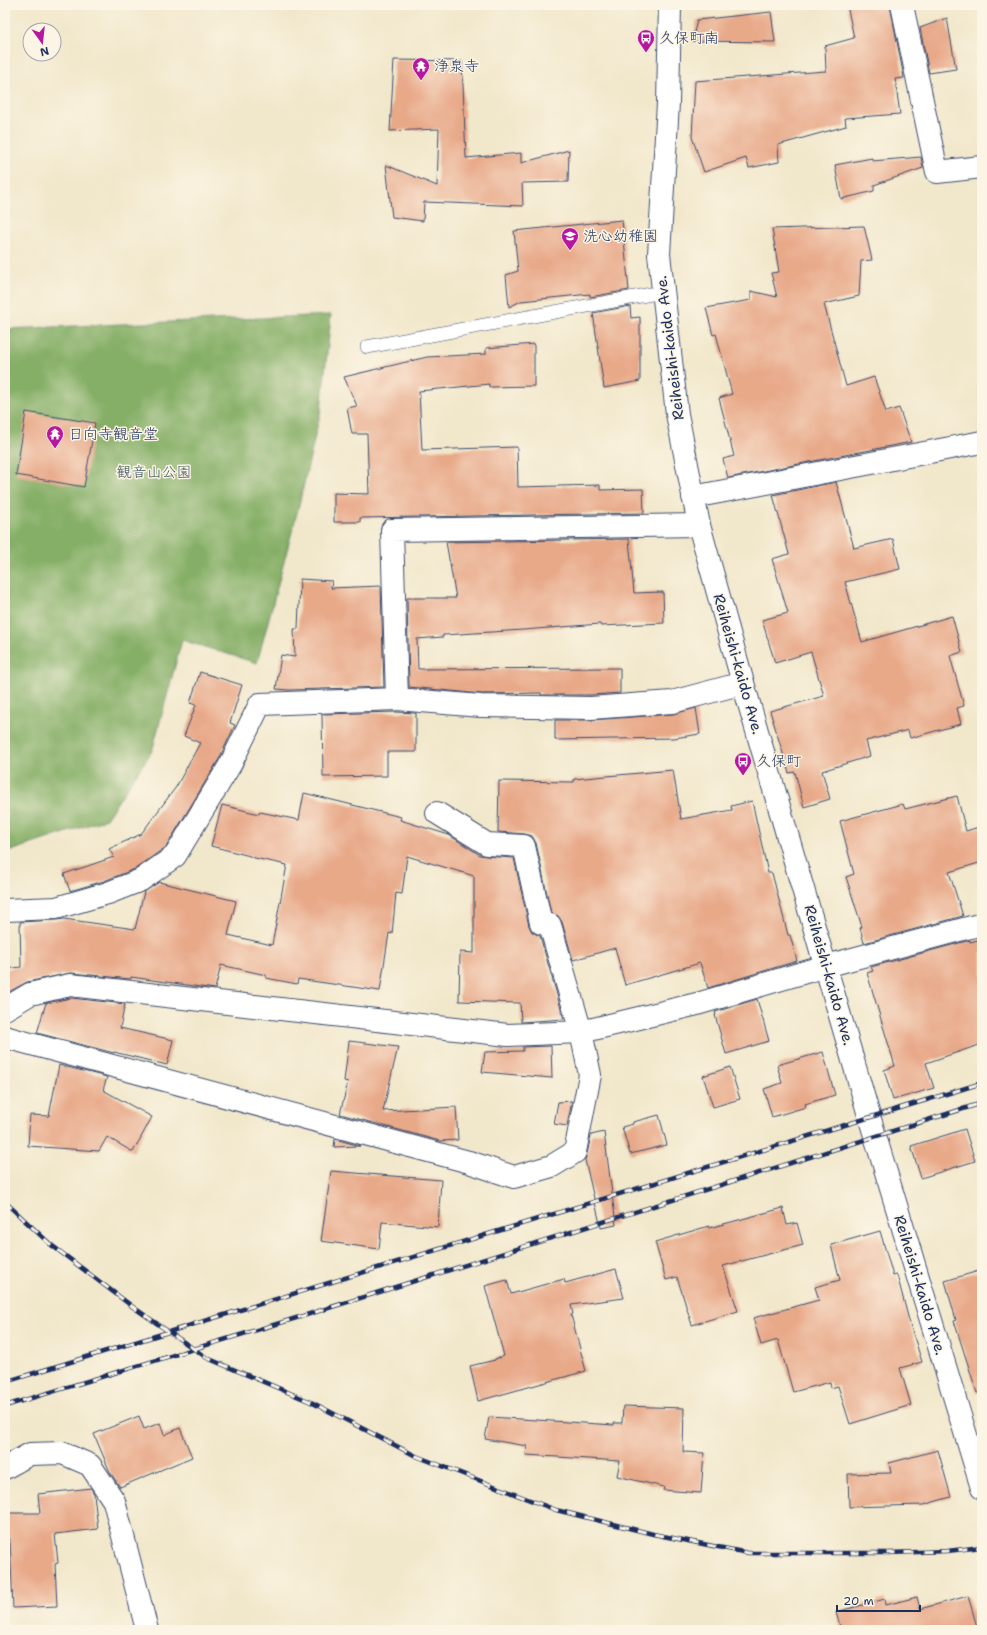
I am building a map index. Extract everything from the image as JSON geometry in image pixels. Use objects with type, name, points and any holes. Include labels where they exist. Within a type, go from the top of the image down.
[{"type":"street","name":"Reiheishi-kaido Ave.","points":[[670,5],[668,103],[659,254],[662,292],[677,414],[698,525],[875,1136],[982,1488]]},
{"type":"street","points":[[902,5],[937,172],[982,167]]},
{"type":"street","points":[[693,497],[982,442]]},
{"type":"street","points":[[397,699],[392,530],[698,525]]},
{"type":"street","points":[[5,910],[56,908],[108,893],[141,880],[175,856],[230,765],[260,704],[397,699],[481,706],[591,708],[672,702],[743,683]]},
{"type":"street","points":[[5,1037],[469,1162],[514,1177],[552,1166],[575,1152],[590,1075],[581,1032],[550,925],[541,922],[524,846],[487,844],[437,813]]},
{"type":"street","points":[[5,1010],[30,994],[70,985],[508,1035],[581,1032],[697,1004],[826,966],[982,924]]},
{"type":"street","points":[[5,1468],[30,1454],[62,1453],[90,1465],[114,1501],[147,1630]]},
{"type":"lane","points":[[367,347],[662,292]]},
{"type":"green space","name":"観音山公園","points":[[331,315],[321,410],[298,509],[257,663],[182,640],[152,751],[106,819],[5,853],[5,329]]},
{"type":"building","points":[[847,5],[890,5],[904,78],[895,79],[900,114],[845,118],[846,126],[778,145],[779,162],[749,168],[746,158],[704,172],[692,137],[695,81],[826,71],[825,46],[854,38]]},
{"type":"building","points":[[771,12],[775,42],[692,41],[697,20]]},
{"type":"building","points":[[947,18],[956,69],[929,73],[920,28]]},
{"type":"building","points":[[394,60],[462,61],[466,158],[521,153],[521,163],[569,150],[568,182],[522,183],[523,206],[424,202],[423,221],[392,217],[386,165],[437,186],[439,129],[390,131]]},
{"type":"building","points":[[921,157],[923,168],[874,185],[874,191],[841,199],[835,165],[872,158],[872,161]]},
{"type":"building","name":"洗心幼稚園","points":[[622,220],[629,290],[590,297],[590,294],[521,301],[509,307],[506,275],[518,271],[514,231]]},
{"type":"building","points":[[864,226],[872,260],[861,261],[859,296],[824,304],[846,386],[874,377],[886,412],[899,408],[911,442],[728,478],[723,459],[734,456],[719,398],[732,394],[716,334],[713,335],[706,308],[751,300],[751,291],[777,297],[771,273],[779,272],[772,229]]},
{"type":"building","points":[[630,306],[631,318],[640,317],[640,381],[604,388],[593,313]]},
{"type":"building","points":[[534,344],[534,386],[489,387],[489,384],[419,391],[422,450],[517,447],[518,487],[600,485],[600,490],[643,489],[644,513],[360,518],[360,522],[334,522],[334,493],[369,494],[367,434],[352,434],[347,408],[357,406],[344,377],[427,357],[486,354],[486,348]]},
{"type":"building","name":"日向寺観音堂","points":[[26,412],[95,423],[84,487],[16,475]]},
{"type":"building","points":[[836,482],[854,548],[893,539],[900,569],[845,582],[862,642],[952,616],[962,652],[950,656],[964,706],[957,708],[961,724],[910,738],[908,730],[866,741],[870,756],[822,771],[830,799],[804,807],[795,772],[789,773],[770,711],[824,696],[811,652],[775,663],[762,620],[788,613],[772,559],[789,554],[773,495]]},
{"type":"building","points":[[629,539],[634,593],[663,592],[664,623],[601,626],[600,624],[443,635],[443,637],[417,639],[418,669],[620,668],[620,693],[591,695],[541,695],[541,693],[482,694],[409,687],[407,598],[456,598],[446,542]]},
{"type":"building","points":[[300,579],[332,581],[331,588],[381,586],[384,687],[289,690],[276,689],[281,655],[295,657],[294,629],[298,629]]},
{"type":"building","points":[[200,672],[242,685],[230,723],[235,725],[219,759],[166,847],[135,869],[104,881],[70,891],[64,874],[114,857],[109,849],[141,834],[176,787],[200,743],[184,736],[196,705],[190,703]]},
{"type":"building","points":[[696,708],[700,734],[674,738],[555,740],[555,720],[592,720],[673,714]]},
{"type":"building","points":[[397,712],[416,713],[416,752],[387,752],[387,776],[323,777],[322,714]]},
{"type":"building","points":[[673,770],[681,819],[732,810],[731,806],[752,801],[768,873],[772,873],[788,935],[790,935],[797,961],[708,988],[700,963],[625,985],[615,948],[573,960],[562,922],[558,916],[551,913],[536,843],[532,836],[498,832],[499,781],[574,782],[574,779]]},
{"type":"building","points":[[304,793],[401,817],[400,820],[449,835],[480,855],[514,858],[529,926],[532,932],[540,936],[564,1019],[521,1022],[520,1003],[459,1001],[460,952],[474,953],[474,876],[407,856],[402,894],[396,893],[392,934],[389,933],[380,991],[298,979],[297,984],[266,978],[266,975],[221,965],[215,989],[131,977],[131,979],[71,973],[27,982],[5,994],[5,969],[21,967],[20,922],[64,919],[135,929],[144,892],[159,882],[236,901],[228,935],[272,945],[287,865],[250,857],[211,846],[222,805],[259,814],[260,812],[299,820]]},
{"type":"building","points":[[957,796],[966,831],[982,826],[982,862],[949,872],[963,916],[864,943],[860,928],[862,927],[846,877],[854,874],[840,821],[903,804],[905,809]]},
{"type":"building","points":[[982,939],[982,1044],[926,1063],[934,1088],[893,1100],[884,1070],[895,1066],[867,973],[873,971],[871,967],[970,940],[970,942]]},
{"type":"building","points":[[71,998],[125,1004],[120,1028],[173,1040],[167,1065],[37,1033],[46,1003]]},
{"type":"building","points":[[757,999],[769,1041],[726,1054],[715,1012]]},
{"type":"building","points":[[349,1041],[398,1047],[383,1111],[456,1107],[458,1140],[440,1141],[340,1114],[348,1082],[344,1081]]},
{"type":"building","points":[[551,1046],[552,1078],[482,1072],[485,1052],[523,1051],[523,1047]]},
{"type":"building","points":[[823,1052],[835,1095],[805,1104],[806,1107],[772,1117],[764,1089],[782,1083],[777,1065]]},
{"type":"building","points":[[59,1065],[107,1077],[103,1090],[152,1117],[133,1152],[107,1137],[99,1151],[28,1146],[30,1115],[49,1116]]},
{"type":"building","points":[[730,1067],[740,1099],[713,1107],[703,1076]]},
{"type":"building","points":[[572,1101],[567,1126],[554,1124],[558,1102]]},
{"type":"building","points":[[659,1115],[667,1145],[630,1154],[622,1127],[633,1124],[633,1122]]},
{"type":"building","points":[[965,1129],[975,1161],[921,1178],[911,1146]]},
{"type":"building","points":[[604,1132],[616,1225],[601,1228],[585,1160],[591,1135]]},
{"type":"building","points":[[335,1139],[360,1146],[334,1147]]},
{"type":"building","points":[[331,1171],[441,1180],[438,1227],[382,1222],[379,1249],[321,1241]]},
{"type":"building","points":[[783,1208],[787,1225],[797,1223],[803,1245],[723,1266],[738,1311],[692,1325],[677,1277],[666,1280],[655,1242],[709,1226],[709,1228]]},
{"type":"building","points":[[880,1231],[893,1276],[897,1275],[922,1362],[900,1368],[911,1405],[850,1424],[838,1386],[831,1388],[830,1382],[793,1392],[778,1340],[761,1345],[753,1318],[819,1300],[815,1287],[840,1280],[831,1245]]},
{"type":"building","points":[[616,1269],[624,1298],[571,1305],[573,1314],[571,1315],[586,1371],[478,1401],[470,1366],[495,1360],[504,1356],[485,1286],[507,1280],[511,1294],[564,1279],[565,1283]]},
{"type":"building","points":[[982,1270],[982,1392],[977,1393],[954,1321],[956,1320],[945,1281]]},
{"type":"building","points":[[623,1406],[684,1408],[683,1452],[704,1453],[701,1493],[663,1490],[664,1487],[617,1476],[620,1461],[526,1455],[527,1446],[485,1439],[489,1417],[614,1425],[614,1423],[622,1423]]},
{"type":"building","points":[[139,1416],[144,1429],[160,1423],[164,1435],[180,1428],[192,1457],[120,1487],[110,1472],[94,1434]]},
{"type":"building","points":[[938,1450],[951,1497],[923,1505],[849,1507],[848,1474],[891,1473],[889,1463]]},
{"type":"building","points":[[91,1488],[94,1494],[98,1529],[55,1534],[58,1563],[55,1564],[57,1606],[13,1608],[10,1539],[7,1539],[7,1513],[40,1513],[38,1494]]},
{"type":"building","points":[[968,1596],[978,1630],[841,1630],[836,1612],[885,1599],[886,1605],[917,1597],[920,1609]]},
{"type":"railway","points":[[5,1382],[982,1083]]},
{"type":"railway","points":[[5,1406],[303,1316],[982,1103]]},
{"type":"railway","points":[[5,1202],[50,1244],[133,1307],[207,1358],[311,1402],[416,1456],[556,1510],[653,1534],[748,1553],[888,1553],[947,1551],[982,1547]]},
{"type":"place","name":"久保町南","points":[[646,53]]},
{"type":"place","name":"浄泉寺","points":[[421,81]]},
{"type":"place","name":"洗心幼稚園","points":[[570,251]]},
{"type":"place","name":"日向寺観音堂","points":[[55,449]]},
{"type":"place","name":"久保町","points":[[743,776]]}]
